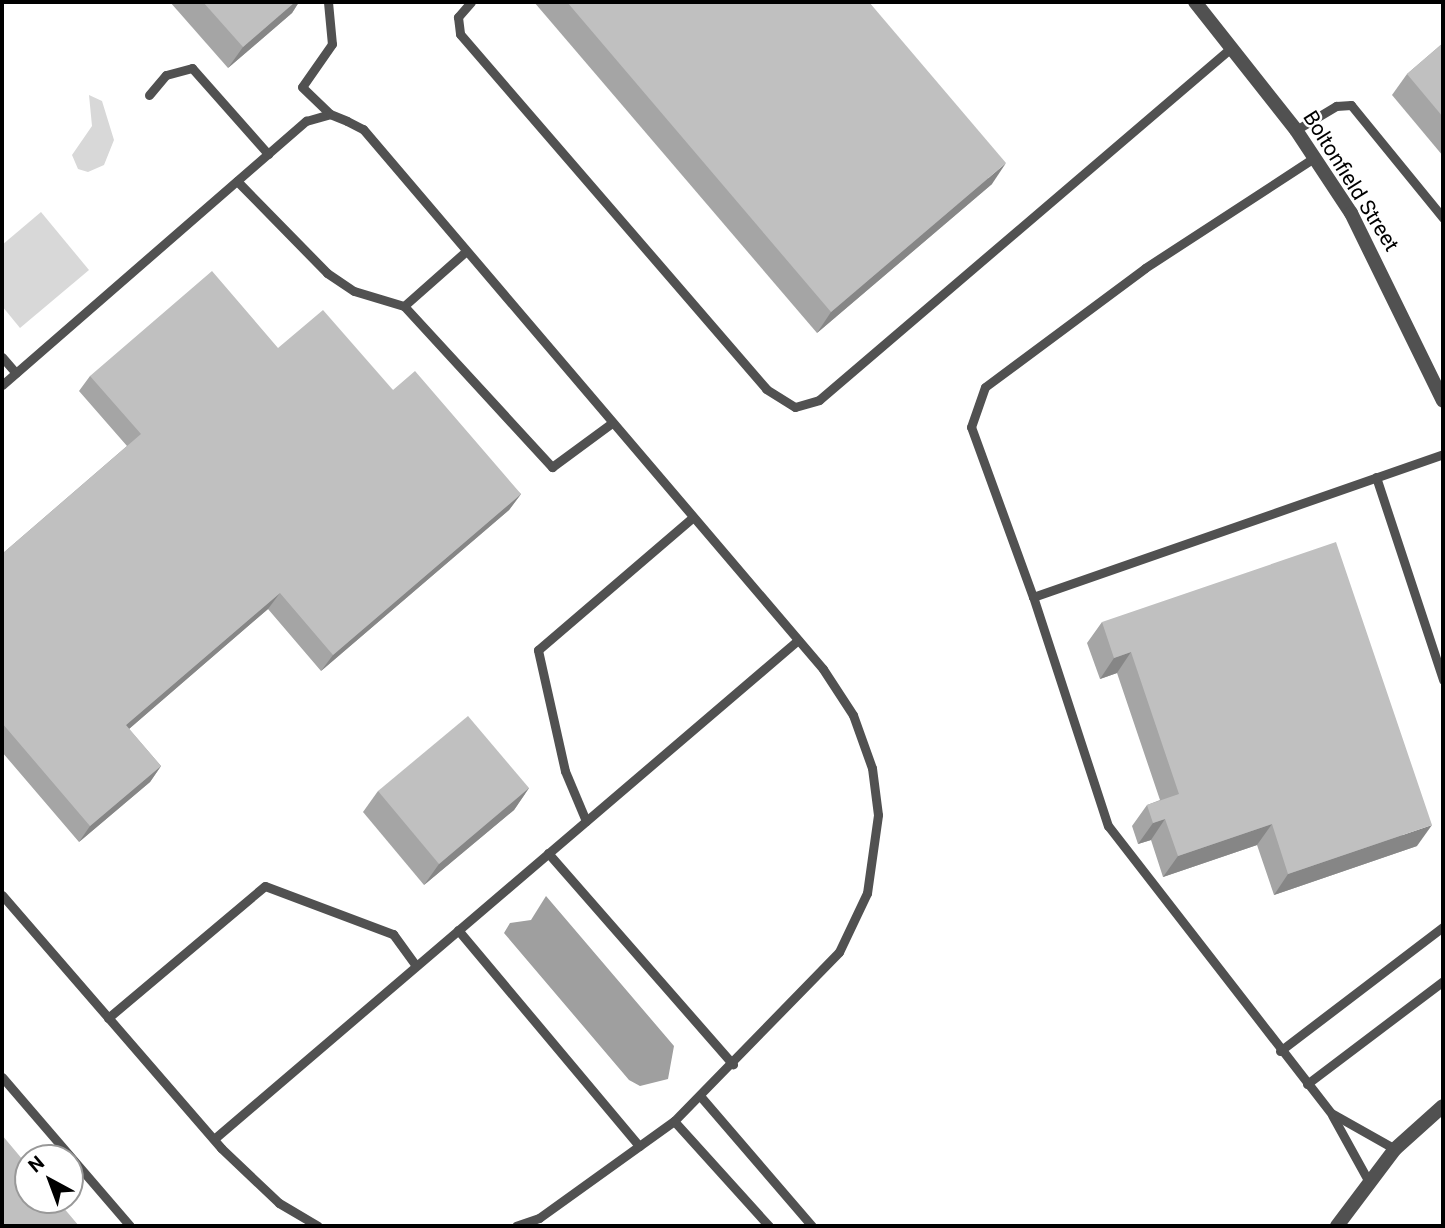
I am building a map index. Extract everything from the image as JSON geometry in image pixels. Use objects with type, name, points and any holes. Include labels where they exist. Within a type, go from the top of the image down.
[{"type":"street","name":"Boltonfield Street","points":[[1195,2],[1315,157],[1382,268],[1443,401]]},
{"type":"street","points":[[1337,1226],[1395,1149],[1443,1106]]},
{"type":"lane","points":[[328,2],[332,44],[302,87],[330,114],[363,129],[465,252],[798,639],[852,715],[872,768],[878,815],[867,893],[838,952],[701,1097],[674,1121],[539,1219],[516,1226]]},
{"type":"lane","points":[[471,2],[458,17],[460,34],[766,389],[795,407],[819,400],[1232,47]]},
{"type":"lane","points":[[149,95],[166,75],[192,68],[268,154]]},
{"type":"lane","points":[[1296,130],[1336,106],[1351,105],[1443,218]]},
{"type":"lane","points":[[2,385],[306,121],[330,114]]},
{"type":"lane","points":[[1315,157],[1145,268],[985,387],[971,427],[1033,597],[1108,826],[1280,1051],[1331,1113],[1369,1182]]},
{"type":"lane","points":[[237,181],[327,273],[354,291],[404,306],[552,467],[612,423]]},
{"type":"lane","points":[[404,306],[465,252]]},
{"type":"lane","points":[[2,357],[16,373]]},
{"type":"lane","points":[[1033,597],[1443,454]]},
{"type":"lane","points":[[1376,477],[1443,680]]},
{"type":"lane","points":[[586,821],[565,771],[538,650],[693,517]]},
{"type":"lane","points":[[214,1139],[798,639]]},
{"type":"lane","points":[[548,853],[733,1064]]},
{"type":"lane","points":[[108,1018],[265,886],[393,934],[416,966]]},
{"type":"lane","points":[[2,895],[214,1139],[279,1203],[318,1226]]},
{"type":"lane","points":[[1280,1051],[1443,927]]},
{"type":"lane","points":[[458,930],[639,1146]]},
{"type":"lane","points":[[1307,1084],[1443,981]]},
{"type":"lane","points":[[2,1077],[130,1226]]},
{"type":"lane","points":[[701,1097],[812,1226]]},
{"type":"lane","points":[[1331,1113],[1395,1149]]},
{"type":"lane","points":[[674,1121],[769,1226]]},
{"type":"shaded area","points":[[89,95],[102,101],[114,140],[104,165],[88,172],[78,169],[72,155],[92,126]]},
{"type":"shaded area","points":[[41,212],[89,270],[20,328],[2,306],[2,245]]},
{"type":"shaded area","points":[[546,896],[674,1046],[668,1079],[640,1086],[629,1080],[504,933],[510,923],[531,920]]},
{"type":"building","points":[[203,2],[295,2],[243,47]]},
{"type":"building","points":[[567,2],[869,2],[1006,163],[831,312]]},
{"type":"building","points":[[1443,43],[1443,117],[1407,74]]},
{"type":"building","points":[[212,271],[278,348],[323,310],[393,390],[415,371],[521,494],[333,655],[280,593],[126,725],[161,766],[90,826],[2,723],[2,554],[141,434],[90,376]]},
{"type":"building","points":[[1336,542],[1432,825],[1288,874],[1272,824],[1178,856],[1165,819],[1153,823],[1147,805],[1179,794],[1131,652],[1114,658],[1102,622]]},
{"type":"building","points":[[468,716],[529,788],[439,864],[378,791]]},
{"type":"building","points":[[2,1135],[14,1149],[14,1214],[69,1214],[79,1226],[2,1226]]}]
